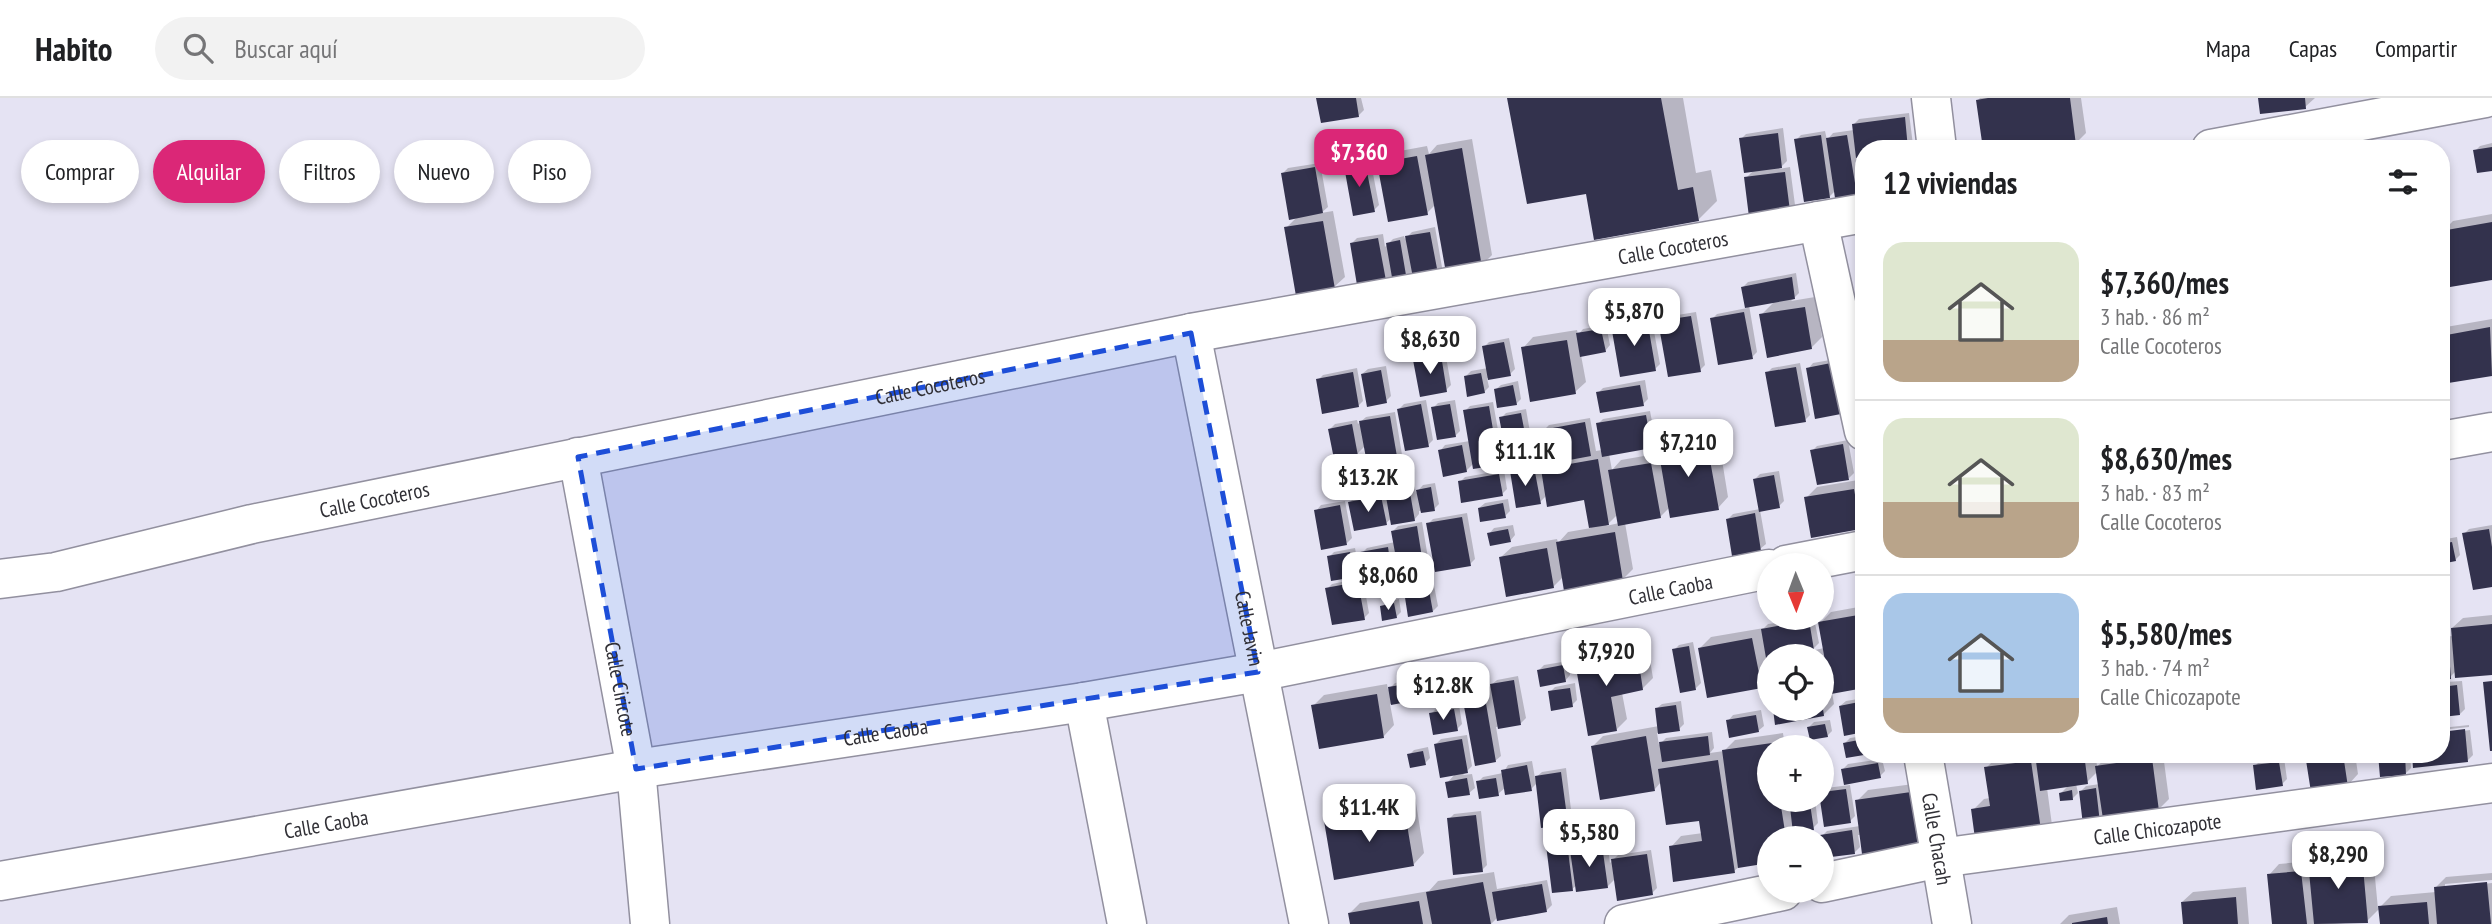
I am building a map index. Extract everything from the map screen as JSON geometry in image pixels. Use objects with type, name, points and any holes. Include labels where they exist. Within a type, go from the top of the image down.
[{"type":"street","points":[[1931,98],[1936,140]]},
{"type":"street","points":[[2259,140],[2485,98]]},
{"type":"street","name":"Calle Cocoteros","points":[[0,579],[56,572],[252,524],[1191,333],[1855,215]]},
{"type":"street","points":[[1818,221],[1855,389]]},
{"type":"street","name":"Calle Javin","points":[[1191,333],[1308,924]]},
{"type":"street","points":[[2450,439],[2492,432]]},
{"type":"street","name":"Calle Ciricote","points":[[578,457],[636,769],[650,924]]},
{"type":"street","points":[[1834,556],[1855,552]]},
{"type":"street","name":"Calle Caoba","points":[[0,881],[636,769],[1084,702],[1258,672],[1757,571]]},
{"type":"street","points":[[1084,702],[1127,924]]},
{"type":"street","name":"Calle Chacah","points":[[1924,763],[1952,924]]},
{"type":"street","name":"Calle Chicozapote","points":[[1834,880],[1940,858],[2492,783]]},
{"type":"street","points":[[1624,924],[1757,896]]},
{"type":"highlighted area","points":[[1191,333],[1258,672],[636,769],[578,457]]},
{"type":"building","points":[[1316,98],[1356,98],[1359,117],[1321,123]]},
{"type":"building","points":[[1507,98],[1661,98],[1678,190],[1693,187],[1699,221],[1594,240],[1586,194],[1527,204]]},
{"type":"building","points":[[2070,98],[2075,140],[1982,140],[1976,100]]},
{"type":"building","points":[[2258,98],[2305,98],[2306,109],[2260,114]]},
{"type":"building","points":[[1905,117],[1907,140],[1855,140],[1855,150],[1852,124]]},
{"type":"building","points":[[1778,133],[1782,168],[1744,173],[1739,138]]},
{"type":"building","points":[[1821,135],[1830,198],[1804,202],[1794,139]]},
{"type":"building","points":[[1847,135],[1855,195],[1835,198],[1826,138]]},
{"type":"building","points":[[2492,147],[2492,171],[2477,173],[2473,150]]},
{"type":"building","points":[[1462,148],[1482,267],[1446,273],[1425,155]]},
{"type":"building","points":[[1417,156],[1428,215],[1388,222],[1377,163]]},
{"type":"building","points":[[1365,162],[1375,212],[1353,216],[1344,166]]},
{"type":"building","points":[[1315,167],[1323,213],[1289,220],[1281,173]]},
{"type":"building","points":[[1785,172],[1790,211],[1749,217],[1744,177]]},
{"type":"building","points":[[1323,221],[1335,289],[1296,296],[1284,227]]},
{"type":"building","points":[[2492,222],[2492,280],[2450,287],[2450,229]]},
{"type":"building","points":[[1430,232],[1439,279],[1414,283],[1405,236]]},
{"type":"building","points":[[1378,238],[1387,286],[1358,291],[1350,243]]},
{"type":"building","points":[[1400,240],[1407,281],[1393,283],[1386,243]]},
{"type":"building","points":[[1792,277],[1795,299],[1745,308],[1741,287]]},
{"type":"building","points":[[1805,307],[1812,349],[1767,358],[1759,314]]},
{"type":"building","points":[[1744,312],[1753,359],[1718,365],[1710,318]]},
{"type":"building","points":[[1691,316],[1701,372],[1668,377],[1658,321]]},
{"type":"building","points":[[1647,319],[1656,371],[1620,377],[1611,325]]},
{"type":"building","points":[[2490,327],[2492,376],[2450,383],[2450,334]]},
{"type":"building","points":[[1601,329],[1606,352],[1580,357],[1576,333]]},
{"type":"building","points":[[1567,340],[1576,394],[1530,402],[1521,347]]},
{"type":"building","points":[[1504,342],[1511,376],[1488,380],[1482,346]]},
{"type":"building","points":[[1441,355],[1447,392],[1420,397],[1413,360]]},
{"type":"building","points":[[1831,363],[1841,414],[1815,419],[1806,368]]},
{"type":"building","points":[[1796,367],[1806,422],[1775,427],[1765,372]]},
{"type":"building","points":[[1381,370],[1387,403],[1367,407],[1361,374]]},
{"type":"building","points":[[1353,372],[1359,407],[1322,414],[1316,379]]},
{"type":"building","points":[[1481,373],[1485,393],[1467,397],[1464,376]]},
{"type":"building","points":[[1513,385],[1517,405],[1497,408],[1494,389]]},
{"type":"building","points":[[1640,385],[1644,406],[1600,413],[1596,392]]},
{"type":"building","points":[[1421,404],[1429,447],[1405,451],[1397,409]]},
{"type":"building","points":[[1450,404],[1456,437],[1437,440],[1431,407]]},
{"type":"building","points":[[1489,406],[1499,465],[1473,469],[1463,410]]},
{"type":"building","points":[[1521,413],[1526,439],[1504,443],[1499,417]]},
{"type":"building","points":[[1646,415],[1652,448],[1602,457],[1596,423]]},
{"type":"building","points":[[1390,416],[1400,474],[1370,479],[1359,421]]},
{"type":"building","points":[[1585,422],[1591,456],[1548,464],[1542,430]]},
{"type":"building","points":[[1352,424],[1358,456],[1334,459],[1328,429]]},
{"type":"building","points":[[1706,438],[1719,510],[1670,518],[1658,448]]},
{"type":"building","points":[[1843,444],[1849,480],[1817,485],[1810,450]]},
{"type":"building","points":[[1462,445],[1467,472],[1443,477],[1438,450]]},
{"type":"building","points":[[1598,459],[1609,525],[1589,528],[1584,500],[1547,507],[1541,469]]},
{"type":"building","points":[[1651,463],[1661,518],[1618,526],[1608,470]]},
{"type":"building","points":[[1534,467],[1541,504],[1516,508],[1510,471]]},
{"type":"building","points":[[1499,474],[1503,496],[1461,503],[1458,481]]},
{"type":"building","points":[[1774,475],[1780,508],[1759,512],[1753,479]]},
{"type":"building","points":[[1409,487],[1415,521],[1391,525],[1385,491]]},
{"type":"building","points":[[1431,487],[1435,511],[1421,513],[1416,490]]},
{"type":"building","points":[[1854,489],[1855,530],[1811,538],[1804,497]]},
{"type":"building","points":[[1381,496],[1387,525],[1354,531],[1348,502]]},
{"type":"building","points":[[1503,503],[1506,518],[1480,522],[1478,508]]},
{"type":"building","points":[[1340,505],[1347,545],[1321,550],[1314,510]]},
{"type":"building","points":[[1755,513],[1761,551],[1732,556],[1726,519]]},
{"type":"building","points":[[1462,517],[1471,566],[1435,572],[1426,523]]},
{"type":"building","points":[[1417,526],[1423,564],[1398,569],[1391,531]]},
{"type":"building","points":[[1508,529],[1511,542],[1490,546],[1487,533]]},
{"type":"building","points":[[2489,529],[2492,587],[2473,590],[2462,533]]},
{"type":"building","points":[[1615,532],[1623,581],[1564,591],[1556,542]]},
{"type":"building","points":[[2450,542],[2456,561],[2450,562]]},
{"type":"building","points":[[1388,547],[1393,582],[1366,587],[1360,552]]},
{"type":"building","points":[[1547,548],[1554,588],[1506,597],[1499,557]]},
{"type":"building","points":[[1350,552],[1355,577],[1331,581],[1327,556]]},
{"type":"building","points":[[1426,574],[1433,612],[1408,617],[1402,578]]},
{"type":"building","points":[[1358,582],[1365,620],[1332,625],[1325,588]]},
{"type":"building","points":[[1394,603],[1397,618],[1382,621],[1380,606]]},
{"type":"building","points":[[1855,616],[1855,690],[1834,693],[1834,644],[1822,644],[1819,630],[1834,630],[1834,619]]},
{"type":"building","points":[[2492,624],[2492,675],[2455,678],[2451,628]]},
{"type":"building","points":[[1761,630],[1811,630],[1813,644],[1764,644]]},
{"type":"building","points":[[1752,638],[1757,663],[1757,689],[1707,698],[1698,648]]},
{"type":"building","points":[[1689,646],[1696,690],[1680,693],[1672,649]]},
{"type":"building","points":[[1637,651],[1643,690],[1611,697],[1617,731],[1588,736],[1575,662]]},
{"type":"building","points":[[1563,665],[1566,682],[1540,687],[1537,670]]},
{"type":"building","points":[[1514,680],[1521,725],[1498,729],[1490,684]]},
{"type":"building","points":[[1425,681],[1428,698],[1391,705],[1388,687]]},
{"type":"building","points":[[2492,681],[2492,751],[2490,751],[2483,682]]},
{"type":"building","points":[[2457,685],[2460,715],[2450,716],[2450,686]]},
{"type":"building","points":[[1483,686],[1496,762],[1475,766],[1461,690]]},
{"type":"building","points":[[1570,688],[1573,707],[1551,711],[1548,691]]},
{"type":"building","points":[[1377,694],[1384,738],[1319,749],[1311,705]]},
{"type":"building","points":[[1855,703],[1855,734],[1844,736],[1839,706]]},
{"type":"building","points":[[1676,705],[1680,731],[1658,734],[1655,708]]},
{"type":"building","points":[[1454,709],[1458,731],[1433,735],[1429,713]]},
{"type":"building","points":[[1756,715],[1759,732],[1729,738],[1726,720]]},
{"type":"building","points":[[1774,721],[1797,721],[1775,725]]},
{"type":"building","points":[[1825,724],[1828,735],[1809,735],[1807,727]]},
{"type":"building","points":[[2465,729],[2468,762],[2413,768],[2413,763],[2450,763],[2450,731]]},
{"type":"building","points":[[1646,736],[1655,791],[1600,800],[1591,746]]},
{"type":"building","points":[[1708,736],[1710,755],[1662,762],[1659,742]]},
{"type":"building","points":[[1462,739],[1468,773],[1440,778],[1434,744]]},
{"type":"building","points":[[1855,741],[1855,756],[1846,758],[1843,743]]},
{"type":"building","points":[[1757,745],[1757,812],[1782,812],[1784,826],[1757,826],[1757,865],[1738,868],[1722,750]]},
{"type":"building","points":[[1423,751],[1426,765],[1410,768],[1407,754]]},
{"type":"building","points":[[1718,760],[1735,873],[1673,882],[1669,846],[1702,841],[1699,821],[1666,825],[1658,769]]},
{"type":"building","points":[[1878,763],[1881,778],[1844,785],[1841,769]]},
{"type":"building","points":[[2031,763],[2042,837],[1976,846],[1971,809],[1990,806],[1984,767]]},
{"type":"building","points":[[2036,763],[2085,763],[2088,784],[2040,791]]},
{"type":"building","points":[[2153,763],[2159,811],[2103,819],[2095,766]]},
{"type":"building","points":[[2279,763],[2283,786],[2256,790],[2253,765]]},
{"type":"building","points":[[2306,763],[2344,763],[2348,787],[2311,792]]},
{"type":"building","points":[[2379,763],[2405,763],[2406,775],[2380,777]]},
{"type":"building","points":[[1527,765],[1532,791],[1505,795],[1501,770]]},
{"type":"building","points":[[1561,772],[1568,824],[1541,828],[1535,776]]},
{"type":"building","points":[[1467,778],[1470,795],[1448,798],[1445,782]]},
{"type":"building","points":[[1496,778],[1499,796],[1479,799],[1476,781]]},
{"type":"building","points":[[2096,788],[2100,823],[2083,825],[2079,791]]},
{"type":"building","points":[[1846,789],[1851,823],[1824,826],[1822,812],[1834,812],[1834,790]]},
{"type":"building","points":[[2072,790],[2073,800],[2060,801],[2059,793]]},
{"type":"building","points":[[1911,792],[1918,847],[1862,854],[1855,800]]},
{"type":"building","points":[[1404,807],[1414,866],[1334,880],[1324,821]]},
{"type":"building","points":[[1791,812],[1811,812],[1813,826],[1792,826]]},
{"type":"building","points":[[1476,815],[1483,872],[1453,875],[1447,818]]},
{"type":"building","points":[[1852,830],[1855,854],[1834,857],[1834,833]]},
{"type":"building","points":[[1566,834],[1573,891],[1552,893],[1545,837]]},
{"type":"building","points":[[1602,845],[1608,888],[1576,892],[1570,850]]},
{"type":"building","points":[[1647,854],[1653,895],[1617,901],[1611,859]]},
{"type":"building","points":[[2362,856],[2368,923],[2314,924],[2308,861]]},
{"type":"building","points":[[2301,871],[2307,924],[2272,924],[2267,874]]},
{"type":"building","points":[[1483,882],[1491,924],[1432,924],[1426,892]]},
{"type":"building","points":[[2487,882],[2491,924],[2437,924],[2434,887]]},
{"type":"building","points":[[1542,884],[1547,912],[1497,921],[1492,892]]},
{"type":"building","points":[[2236,897],[2238,924],[2183,924],[2181,902]]},
{"type":"building","points":[[1419,901],[1423,924],[1350,924],[1348,913]]},
{"type":"building","points":[[2427,902],[2429,924],[2380,924],[2378,906]]},
{"type":"building","points":[[2107,917],[2108,924],[2072,924],[2072,923]]}]
